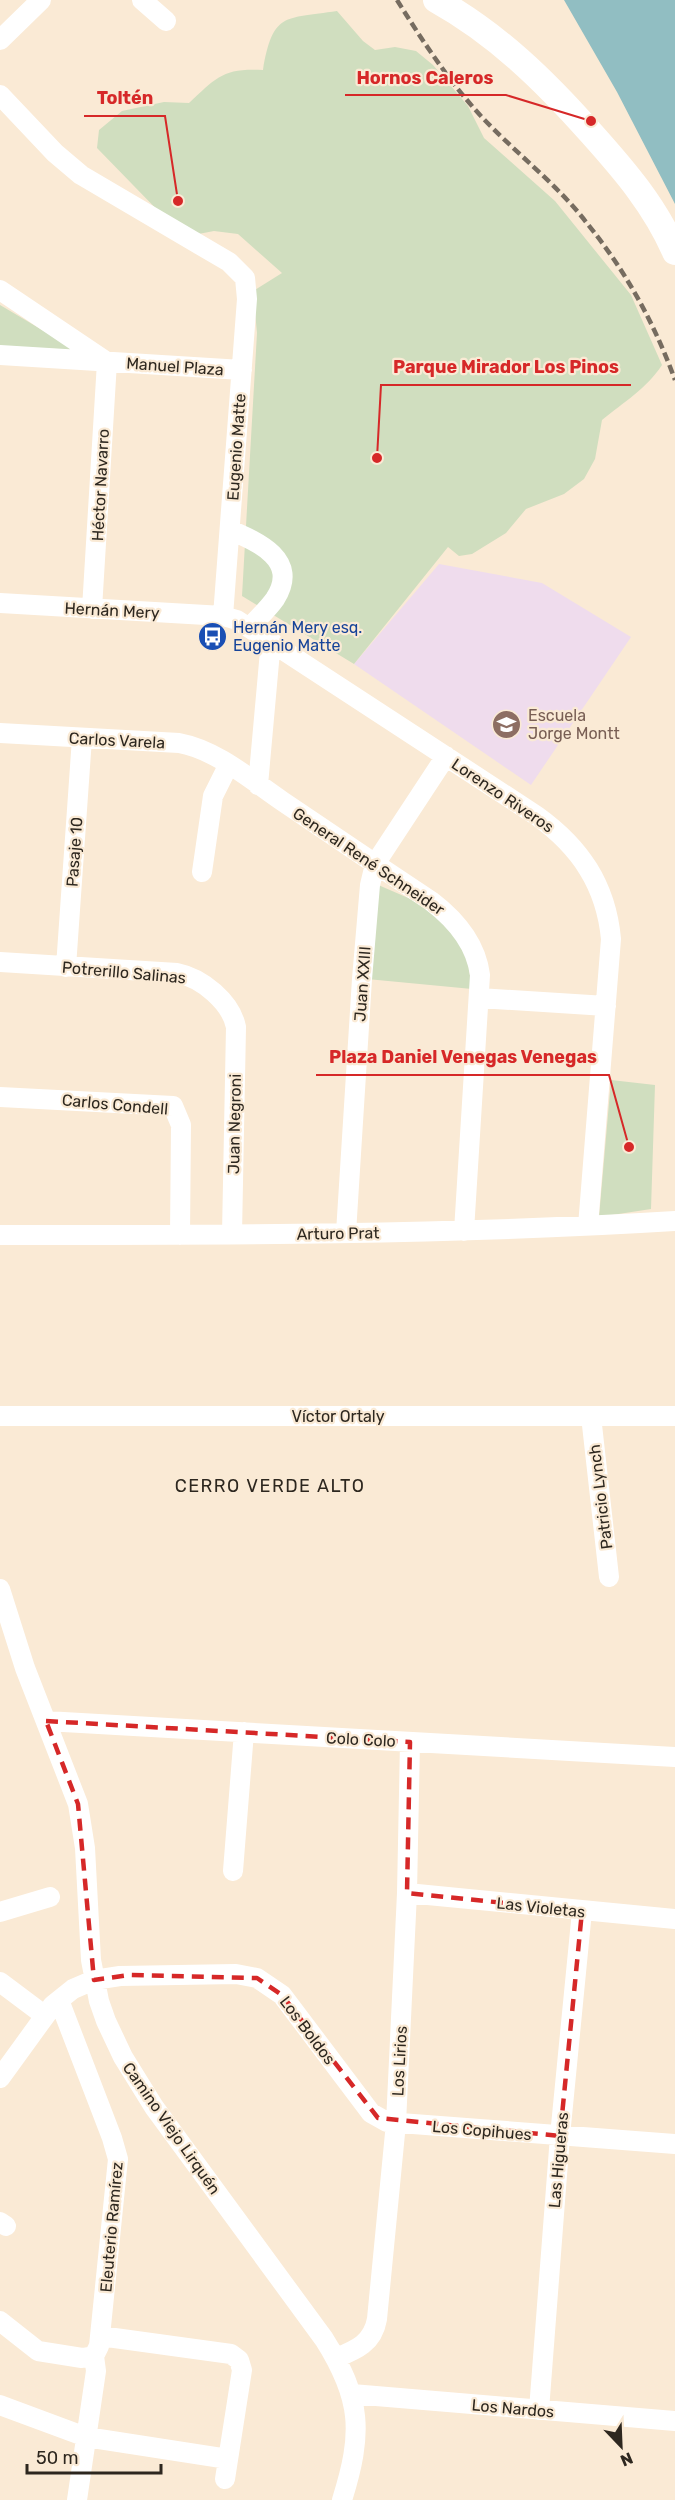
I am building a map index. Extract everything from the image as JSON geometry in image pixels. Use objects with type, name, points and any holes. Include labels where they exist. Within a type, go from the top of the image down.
[{"type":"main road","points":[[436,0],[495,38],[553,91],[636,185],[658,218],[675,252]]},
{"type":"street","points":[[0,40],[41,0]]},
{"type":"street","points":[[142,0],[166,21]]},
{"type":"street","name":"Eugenio Matte","points":[[0,95],[55,153],[81,175],[229,262],[245,278],[247,299],[224,616]]},
{"type":"street","name":"Manuel Plaza","points":[[0,290],[107,362]]},
{"type":"street","name":"Manuel Plaza","points":[[0,355],[242,370]]},
{"type":"street","name":"Héctor Navarro","points":[[92,609],[107,362]]},
{"type":"street","points":[[230,530],[266,547],[276,558],[280,567],[281,581],[275,599],[250,627]]},
{"type":"street","name":"Hernán Mery","points":[[0,603],[224,616]]},
{"type":"street","name":"Lorenzo Riveros","points":[[224,616],[250,627],[271,640],[544,821],[563,837],[584,860],[601,892],[610,924],[611,953],[588,1226]]},
{"type":"street","points":[[258,785],[271,640]]},
{"type":"street","name":"Carlos Varela","points":[[0,733],[179,743],[209,753],[228,766]]},
{"type":"street","name":"Pasaje 10","points":[[66,966],[82,738]]},
{"type":"street","name":"Juan XXIII","points":[[346,1233],[370,885],[375,864],[446,756]]},
{"type":"street","points":[[202,872],[213,796],[228,766]]},
{"type":"street","name":"General René Schneider","points":[[228,766],[436,905],[457,924],[477,957],[480,975],[479,998],[464,1231]]},
{"type":"street","name":"Potrerillo Salinas","points":[[0,962],[177,973],[191,976],[223,1003],[233,1015]]},
{"type":"street","points":[[479,998],[606,1006]]},
{"type":"street","name":"Juan Negroni","points":[[232,1234],[236,1027],[233,1015]]},
{"type":"street","name":"Carlos Condell","points":[[0,1097],[173,1106],[181,1125],[180,1235]]},
{"type":"street","name":"Arturo Prat","points":[[0,1235],[464,1231],[675,1221]]},
{"type":"street","name":"Víctor Ortaly","points":[[0,1416],[675,1416]]},
{"type":"street","name":"Patricio Lynch","points":[[591,1416],[609,1577]]},
{"type":"street","name":"Camino Viejo Lirquén","points":[[0,1589],[5,1626],[72,1784],[83,1827],[94,1980],[106,2020],[138,2082],[173,2135],[336,2358],[352,2394],[357,2438],[351,2471],[342,2500]]},
{"type":"street","name":"Colo Colo","points":[[46,1721],[675,1757]]},
{"type":"street","points":[[233,1870],[244,1732]]},
{"type":"street","name":"Los Lirios","points":[[336,2358],[364,2344],[376,2325],[396,2123],[407,1893],[410,1742]]},
{"type":"street","name":"Las Violetas","points":[[407,1893],[675,1919]]},
{"type":"street","points":[[0,1912],[50,1897]]},
{"type":"street","name":"Las Higueras","points":[[539,2410],[560,2136],[582,1911]]},
{"type":"street","name":"Los Boldos","points":[[0,2078],[44,2014],[73,1989],[94,1980],[120,1976],[236,1974],[257,1978],[282,1995],[371,2113],[378,2118],[396,2123]]},
{"type":"street","points":[[0,1982],[44,2014]]},
{"type":"street","name":"Eleuterio Ramírez","points":[[59,2000],[118,2158],[100,2336],[98,2349],[94,2356],[96,2371],[77,2500]]},
{"type":"street","name":"Los Copihues","points":[[396,2123],[675,2144]]},
{"type":"street","points":[[0,2320],[38,2351],[82,2358],[94,2356]]},
{"type":"street","points":[[0,2405],[86,2437],[226,2469],[242,2370],[242,2365],[236,2356],[100,2336]]},
{"type":"street","name":"Los Nardos","points":[[352,2394],[675,2421]]},
{"type":"highlighted area","points":[[46,1721],[410,1742],[407,1893],[582,1911],[560,2136],[378,2118],[282,1995],[257,1978],[130,1975],[94,1980],[78,1804]]},
{"type":"shaded area","name":"Escuela Jorge Montt","points":[[439,564],[542,583],[631,637],[531,785],[354,664]]},
{"type":"green space","points":[[337,11],[363,41],[375,50],[395,47],[416,51],[433,65],[468,106],[484,138],[555,201],[631,295],[662,365],[642,388],[602,420],[595,459],[584,479],[564,494],[526,509],[506,533],[472,554],[459,556],[448,547],[354,664],[242,596],[257,333],[253,291],[282,273],[238,234],[214,231],[188,236],[169,222],[97,148],[99,130],[122,111],[164,102],[189,103],[222,76],[238,71],[263,70],[271,37],[284,22],[304,15]]},
{"type":"green space","points":[[0,305],[76,350],[0,346]]},
{"type":"green space","points":[[376,884],[436,910],[465,941],[472,989],[367,979]]},
{"type":"green space","points":[[611,1080],[655,1085],[651,1209],[599,1217]]},
{"type":"water","points":[[564,0],[675,0],[675,204],[617,92]]},
{"type":"railway","points":[[397,0],[468,102],[561,194],[600,240],[626,278],[648,317],[675,380]]},
{"type":"place","name":"Hornos Caleros","points":[[591,121]]},
{"type":"place","name":"Toltén","points":[[178,201]]},
{"type":"place","name":"Parque Mirador Los Pinos","points":[[377,458]]},
{"type":"place","name":"Hernán Mery esq. Eugenio Matte","points":[[212,636]]},
{"type":"place","name":"Escuela Jorge Montt","points":[[507,724]]},
{"type":"place","name":"Plaza Daniel Venegas Venegas","points":[[629,1147]]},
{"type":"district","name":"CERRO VERDE ALTO","points":[[270,1486]]}]
